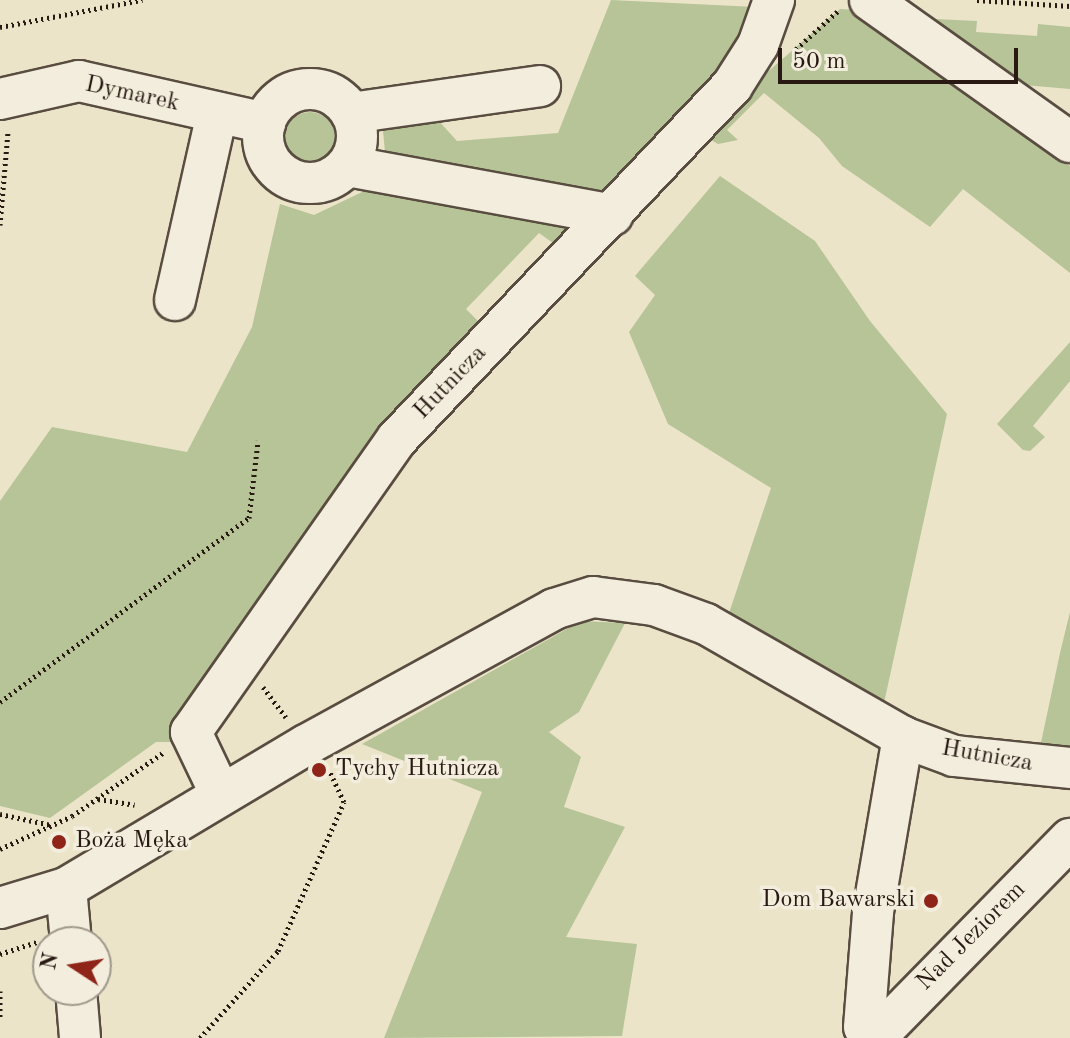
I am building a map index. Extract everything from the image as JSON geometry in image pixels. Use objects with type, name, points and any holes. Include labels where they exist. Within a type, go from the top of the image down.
[{"type":"street","name":"Hutnicza","points":[[221,795],[191,732],[397,439],[613,215],[732,86],[758,45],[774,0]]},
{"type":"street","points":[[858,2],[1064,131]]},
{"type":"street","name":"Dymarek","points":[[5,98],[79,81],[265,123]]},
{"type":"street","points":[[351,113],[540,86]]},
{"type":"street","points":[[304,89],[323,91],[351,113],[355,149],[347,166],[316,183],[289,178],[269,159],[265,123],[280,101],[304,89]]},
{"type":"street","points":[[175,300],[217,113]]},
{"type":"street","points":[[347,166],[613,215]]},
{"type":"street","name":"Hutnicza","points":[[0,908],[66,888],[314,741],[554,609],[593,597],[654,605],[706,624],[903,737],[954,756],[1070,768]]},
{"type":"street","name":"Nad Jeziorem","points":[[903,737],[873,912],[864,1027],[876,1038],[1070,839]]},
{"type":"street","points":[[66,888],[70,926]]},
{"type":"street","points":[[77,1006],[80,1038]]},
{"type":"path","points":[[0,27],[142,0]]},
{"type":"path","points":[[977,0],[1070,6]]},
{"type":"path","points":[[789,56],[858,2]]},
{"type":"path","points":[[0,225],[5,98]]},
{"type":"path","points":[[0,702],[249,518],[258,441]]},
{"type":"path","points":[[200,1038],[278,951],[344,802],[305,726],[296,730],[260,683]]},
{"type":"path","points":[[0,849],[52,825],[163,752],[187,759],[201,753]]},
{"type":"path","points":[[0,814],[52,825]]},
{"type":"path","points":[[0,954],[32,946]]},
{"type":"path","points":[[0,991],[0,1017]]},
{"type":"green space","points":[[611,0],[756,7],[730,65],[616,195],[573,198],[400,164],[385,152],[383,131],[437,119],[457,141],[558,133]]},
{"type":"green space","points":[[840,9],[856,10],[1070,166],[1070,273],[963,189],[930,227],[842,166],[819,138],[764,93],[727,130],[738,140],[718,144],[706,137],[757,81]]},
{"type":"green space","points":[[915,18],[977,21],[976,32],[1037,36],[1038,24],[1070,27],[1070,89],[1024,85]]},
{"type":"green space","points":[[310,112],[328,119],[335,137],[328,155],[310,162],[292,155],[285,137],[292,119]]},
{"type":"green space","points":[[720,176],[815,241],[870,321],[947,414],[884,703],[729,613],[771,488],[668,424],[629,332],[655,295],[635,276]]},
{"type":"green space","points":[[383,182],[573,219],[570,235],[560,248],[539,233],[466,309],[482,325],[406,406],[174,722],[180,742],[156,742],[50,818],[0,806],[0,501],[52,427],[187,452],[252,327],[280,204],[314,215]]},
{"type":"green space","points":[[1070,342],[1070,381],[1033,426],[1045,437],[1030,451],[1023,450],[997,424]]},
{"type":"green space","points":[[1070,612],[1070,751],[1039,752],[1060,653]]},
{"type":"green space","points":[[581,621],[625,623],[579,712],[549,732],[581,757],[564,807],[625,827],[566,937],[637,944],[622,1036],[384,1038],[482,792],[362,744]]},
{"type":"place","name":"Tychy Hutnicza","points":[[319,770]]},
{"type":"place","name":"Boża Męka","points":[[59,842]]},
{"type":"place","name":"Dom Bawarski","points":[[931,901]]}]
